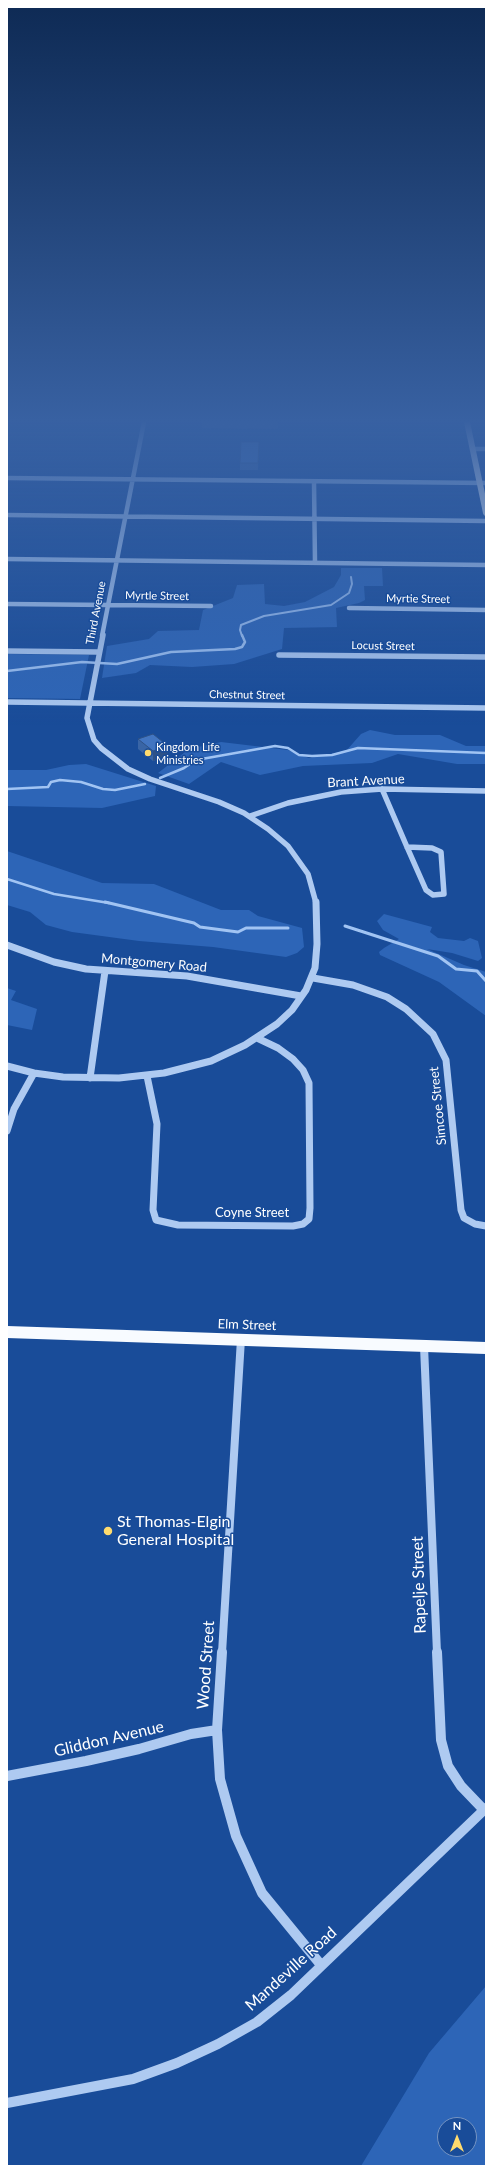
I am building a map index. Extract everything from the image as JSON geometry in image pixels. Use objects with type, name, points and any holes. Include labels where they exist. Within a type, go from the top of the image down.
[{"type":"main road","name":"Elm Street","points":[[7,1332],[486,1348]]},
{"type":"street","name":"Third Avenue","points":[[7,1066],[34,1073],[90,1078],[147,1076],[211,1061],[257,1038],[277,1024],[292,1010],[312,978],[317,959],[317,904],[310,879],[288,846],[250,816],[219,802],[138,774],[111,758],[97,744],[90,732],[87,718],[89,703],[125,523]]},
{"type":"street","points":[[314,523],[315,563]]},
{"type":"street","points":[[7,559],[486,565]]},
{"type":"street","name":"Myrtle Street","points":[[7,604],[211,606]]},
{"type":"street","name":"Myrtie Street","points":[[349,608],[486,610]]},
{"type":"street","points":[[7,651],[98,652]]},
{"type":"street","name":"Locust Street","points":[[279,654],[486,657]]},
{"type":"street","name":"Chestnut Street","points":[[7,702],[486,708]]},
{"type":"street","points":[[382,789],[407,847],[426,890],[433,895],[444,894],[445,890],[440,852],[432,848],[407,847]]},
{"type":"street","name":"Brant Avenue","points":[[250,816],[288,802],[313,796],[382,789],[486,791]]},
{"type":"street","name":"Montgomery Road","points":[[7,945],[54,962],[105,971],[187,976],[302,996]]},
{"type":"street","points":[[90,1078],[105,971]]},
{"type":"street","name":"Simcoe Street","points":[[312,978],[353,985],[387,997],[406,1009],[432,1034],[446,1060],[461,1210],[464,1218],[475,1224],[486,1226]]},
{"type":"street","name":"Coyne Street","points":[[147,1076],[156,1124],[153,1210],[156,1220],[166,1224],[178,1225],[293,1226],[303,1224],[309,1219],[310,1208],[309,1083],[303,1070],[293,1059],[278,1048],[257,1038]]},
{"type":"street","points":[[7,1131],[14,1110],[34,1073]]},
{"type":"street","name":"Wood Street","points":[[241,1339],[217,1730],[223,1795],[231,1823],[248,1865],[271,1906],[321,1966]]},
{"type":"street","name":"Rapelje Street","points":[[424,1346],[441,1740],[448,1766],[461,1786],[485,1809]]},
{"type":"street","name":"Gliddon Avenue","points":[[7,1776],[86,1761],[139,1749],[191,1734],[217,1730]]},
{"type":"street","name":"Mandeville Road","points":[[7,2103],[133,2079],[177,2063],[218,2044],[257,2022],[291,1995],[485,1809]]},
{"type":"shaded area","points":[[341,568],[382,568],[383,586],[364,586],[365,600],[359,603],[336,608],[337,627],[284,628],[282,649],[234,664],[192,667],[150,665],[136,673],[102,678],[107,646],[149,639],[158,631],[199,630],[203,610],[233,598],[237,585],[264,584],[265,604],[284,606],[305,602],[334,587],[341,575]]},
{"type":"shaded area","points":[[7,654],[89,655],[80,699],[7,698]]},
{"type":"shaded area","points":[[370,730],[395,735],[440,735],[466,746],[486,746],[486,764],[457,764],[398,754],[372,763],[303,766],[260,775],[221,762],[189,784],[158,773],[189,749],[221,742],[288,750],[309,758],[346,751],[361,734]]},
{"type":"shaded area","points":[[86,764],[156,786],[155,796],[102,808],[7,806],[7,770],[46,770],[69,765]]},
{"type":"shaded area","points":[[7,851],[102,883],[154,884],[221,910],[249,910],[258,916],[302,928],[304,947],[297,953],[286,957],[213,947],[139,941],[72,932],[46,925],[30,912],[7,905]]},
{"type":"shaded area","points":[[384,914],[432,927],[430,932],[438,938],[464,941],[470,938],[478,941],[482,958],[478,961],[452,953],[427,949],[464,965],[486,972],[486,1016],[439,982],[380,955],[379,952],[399,939],[383,930],[377,921]]},
{"type":"shaded area","points":[[7,988],[16,991],[11,1000],[37,1009],[32,1030],[7,1025]]},
{"type":"shaded area","points":[[486,1986],[486,2166],[361,2166],[429,2053]]},
{"type":"building","points":[[153,734],[168,746],[153,751],[138,739]]},
{"type":"waterway","points":[[242,636],[240,630],[241,625],[264,616],[331,605],[349,593],[352,584],[351,577]]},
{"type":"waterway","points":[[7,671],[82,662],[117,664],[171,652],[235,649],[242,647],[245,642],[242,635]]},
{"type":"waterway","points":[[160,778],[184,768],[196,760],[275,746],[288,748],[299,755],[312,756],[332,755],[358,748],[486,753]]},
{"type":"waterway","points":[[7,789],[48,787],[51,782],[60,780],[81,782],[103,789],[115,790],[145,784]]},
{"type":"waterway","points":[[7,879],[54,894],[109,903]]},
{"type":"waterway","points":[[105,902],[194,923],[200,927],[238,932],[246,928],[288,928]]},
{"type":"waterway","points":[[345,926],[438,956],[456,969],[477,971],[486,981]]},
{"type":"place","name":"Kingdom Life Ministries","points":[[148,753]]},
{"type":"place","name":"St Thomas-Elgin General Hospital","points":[[108,1531]]}]
